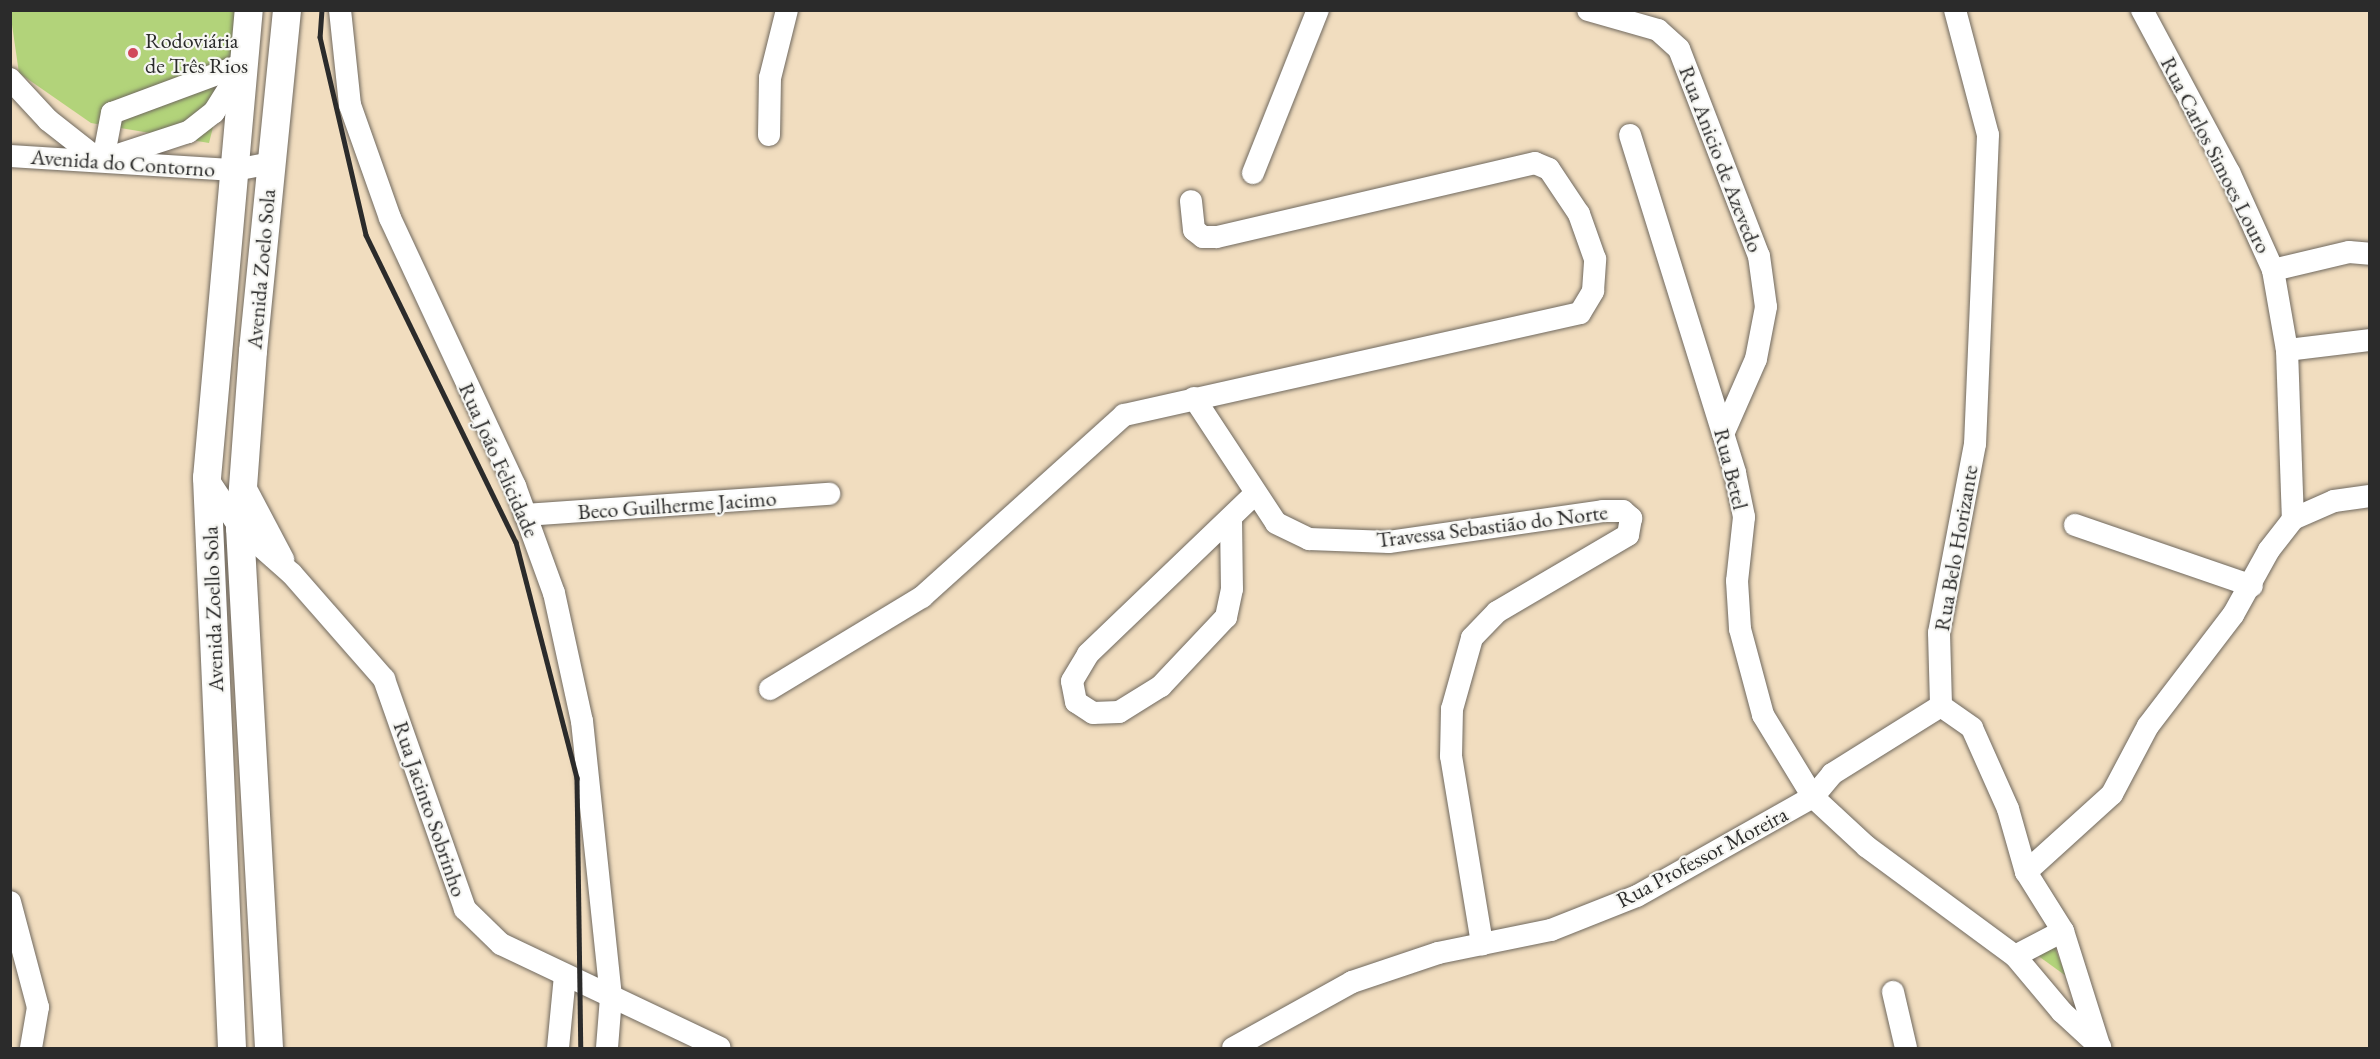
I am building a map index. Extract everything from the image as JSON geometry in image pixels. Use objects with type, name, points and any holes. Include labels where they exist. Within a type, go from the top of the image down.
[{"type":"main road","name":"Avenida Zoelo Sola","points":[[235,170],[249,10]]},
{"type":"main road","name":"Avenida Zoelo Sola","points":[[240,528],[271,163],[287,10]]},
{"type":"main road","name":"Avenida Zoello Sola","points":[[232,1048],[207,478],[235,170]]},
{"type":"main road","name":"Avenida Zoello Sola","points":[[240,528],[269,1048]]},
{"type":"street","name":"Rua João Felicidade","points":[[340,10],[350,105],[390,218],[525,515],[554,593],[582,722],[611,997],[607,1048]]},
{"type":"street","points":[[770,135],[770,78],[787,10]]},
{"type":"street","points":[[1253,173],[1318,10]]},
{"type":"street","name":"Rua Anicio de Azevedo","points":[[1588,10],[1658,30],[1679,49],[1759,256],[1766,307],[1756,359],[1723,434]]},
{"type":"street","name":"Rua Belo Horizante","points":[[1941,706],[1939,633],[1975,444],[1988,135],[1955,10]]},
{"type":"street","name":"Rua Carlos Simoes Louro","points":[[2142,10],[2229,172],[2273,270],[2287,350],[2293,519]]},
{"type":"street","points":[[101,160],[188,132],[214,111],[244,64]]},
{"type":"street","points":[[101,160],[112,113],[244,64]]},
{"type":"street","points":[[10,79],[48,120],[101,160]]},
{"type":"street","name":"Rua Betel","points":[[1630,135],[1723,434],[1744,517],[1737,581],[1740,629],[1763,714],[1813,797]]},
{"type":"street","name":"Avenida do Contorno","points":[[10,156],[235,170],[271,163]]},
{"type":"street","points":[[770,689],[922,597],[1124,416],[1194,398],[1280,382],[1580,313],[1593,291],[1595,259],[1579,214],[1549,169],[1535,163],[1216,237],[1203,237],[1194,230],[1191,201]]},
{"type":"street","points":[[2273,270],[2349,252],[2370,254]]},
{"type":"street","points":[[2287,350],[2370,340]]},
{"type":"street","name":"Travessa Sebastião do Norte","points":[[1194,398],[1275,523],[1309,539],[1389,542],[1603,511],[1623,512],[1631,518],[1628,535],[1497,612],[1472,638],[1452,709],[1450,756],[1482,944]]},
{"type":"street","name":"Rua Jacinto Sobrinho","points":[[207,478],[240,528],[291,574],[384,679],[465,909],[501,944],[611,997]]},
{"type":"street","name":"Rua Jacinto Sobrinho","points":[[244,485],[291,574]]},
{"type":"street","name":"Beco Guilherme Jacimo","points":[[525,515],[828,494]]},
{"type":"street","points":[[1231,519],[1232,589],[1226,617],[1161,686],[1119,712],[1093,713],[1076,702],[1072,681],[1088,654],[1255,494]]},
{"type":"street","points":[[2026,872],[2112,794],[2148,726],[2252,586],[2270,550],[2293,519],[2334,501],[2370,496]]},
{"type":"street","points":[[2074,525],[2252,586]]},
{"type":"street","points":[[1813,797],[1832,774],[1941,706],[1972,728],[2008,808],[2026,872],[2063,930],[2101,1048]]},
{"type":"street","name":"Rua Professor Moreira","points":[[1233,1048],[1352,982],[1438,953],[1551,930],[1637,896],[1813,797],[1867,847],[2015,956],[2062,1012],[2101,1048]]},
{"type":"street","points":[[10,902],[38,1007],[31,1048]]},
{"type":"street","points":[[2015,956],[2063,930]]},
{"type":"street","points":[[558,1048],[565,975]]},
{"type":"street","points":[[1893,992],[1906,1048]]},
{"type":"street","points":[[611,997],[720,1048]]},
{"type":"green space","points":[[10,11],[236,11],[231,55],[209,143],[91,123],[19,73]]},
{"type":"green space","points":[[2054,945],[2066,976],[2037,955]]},
{"type":"railway","points":[[322,10],[320,37],[366,235],[516,542],[577,778],[581,1048]]},
{"type":"place","name":"Rodoviária de Três Rios","points":[[133,53]]}]
